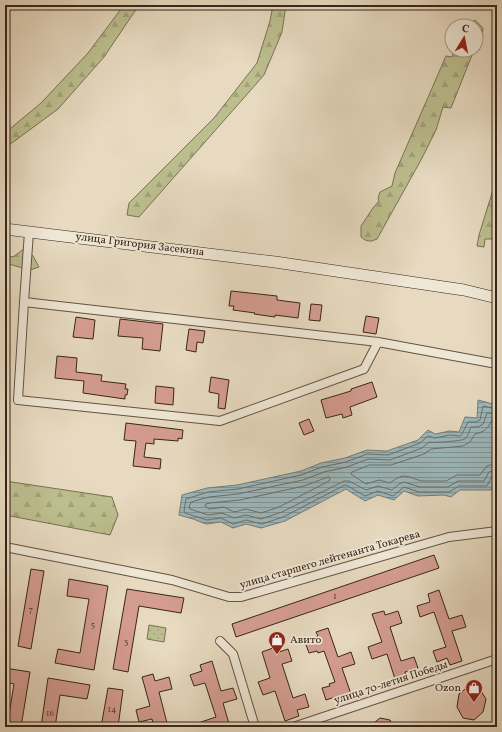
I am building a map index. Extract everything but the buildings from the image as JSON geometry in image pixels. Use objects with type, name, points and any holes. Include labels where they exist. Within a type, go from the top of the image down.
[{"type":"main road","name":"улица Григория Засекина","points":[[5,229],[276,262],[464,290],[497,298]]},
{"type":"street","points":[[29,232],[18,400],[220,420],[364,369],[378,342]]},
{"type":"street","points":[[24,302],[378,342],[497,364]]},
{"type":"street","name":"улица старшего лейтенанта Токарева","points":[[5,547],[172,580],[229,597],[235,597],[262,592],[450,537],[497,531]]},
{"type":"street","points":[[220,641],[233,654],[255,727]]},
{"type":"street","name":"улица 70-летия Победы","points":[[292,727],[497,659]]},
{"type":"green space","points":[[124,5],[139,5],[104,57],[58,109],[5,148],[5,133],[41,103],[88,53]]},
{"type":"green space","points":[[273,5],[286,5],[282,32],[264,75],[139,217],[127,215],[129,203],[214,118],[257,63],[270,21]]},
{"type":"green space","points":[[445,58],[471,58],[451,108],[443,107],[436,130],[421,160],[377,239],[367,241],[361,237],[361,226],[379,201],[378,198],[380,192],[392,186],[395,173]]},
{"type":"green space","points":[[497,177],[497,241],[495,239],[485,239],[484,247],[477,246],[479,235]]},
{"type":"green space","points":[[25,248],[33,256],[39,267],[30,270],[5,263],[5,255],[13,257]]},
{"type":"green space","points":[[5,481],[112,497],[118,515],[110,535],[5,515]]},
{"type":"green space","points":[[149,625],[166,628],[164,642],[147,639]]},
{"type":"water","points":[[478,400],[497,405],[497,473],[491,490],[460,490],[451,497],[444,495],[418,496],[404,491],[394,500],[378,495],[365,501],[346,489],[285,521],[261,528],[246,524],[233,528],[221,522],[206,524],[179,515],[182,495],[207,488],[237,485],[301,471],[321,463],[345,458],[367,450],[387,451],[418,440],[428,430],[435,434],[450,431],[459,432],[465,417],[477,418]]},
{"type":"place","name":"Авито","points":[[277,655]]},
{"type":"place","name":"Ozon","points":[[474,703]]}]
